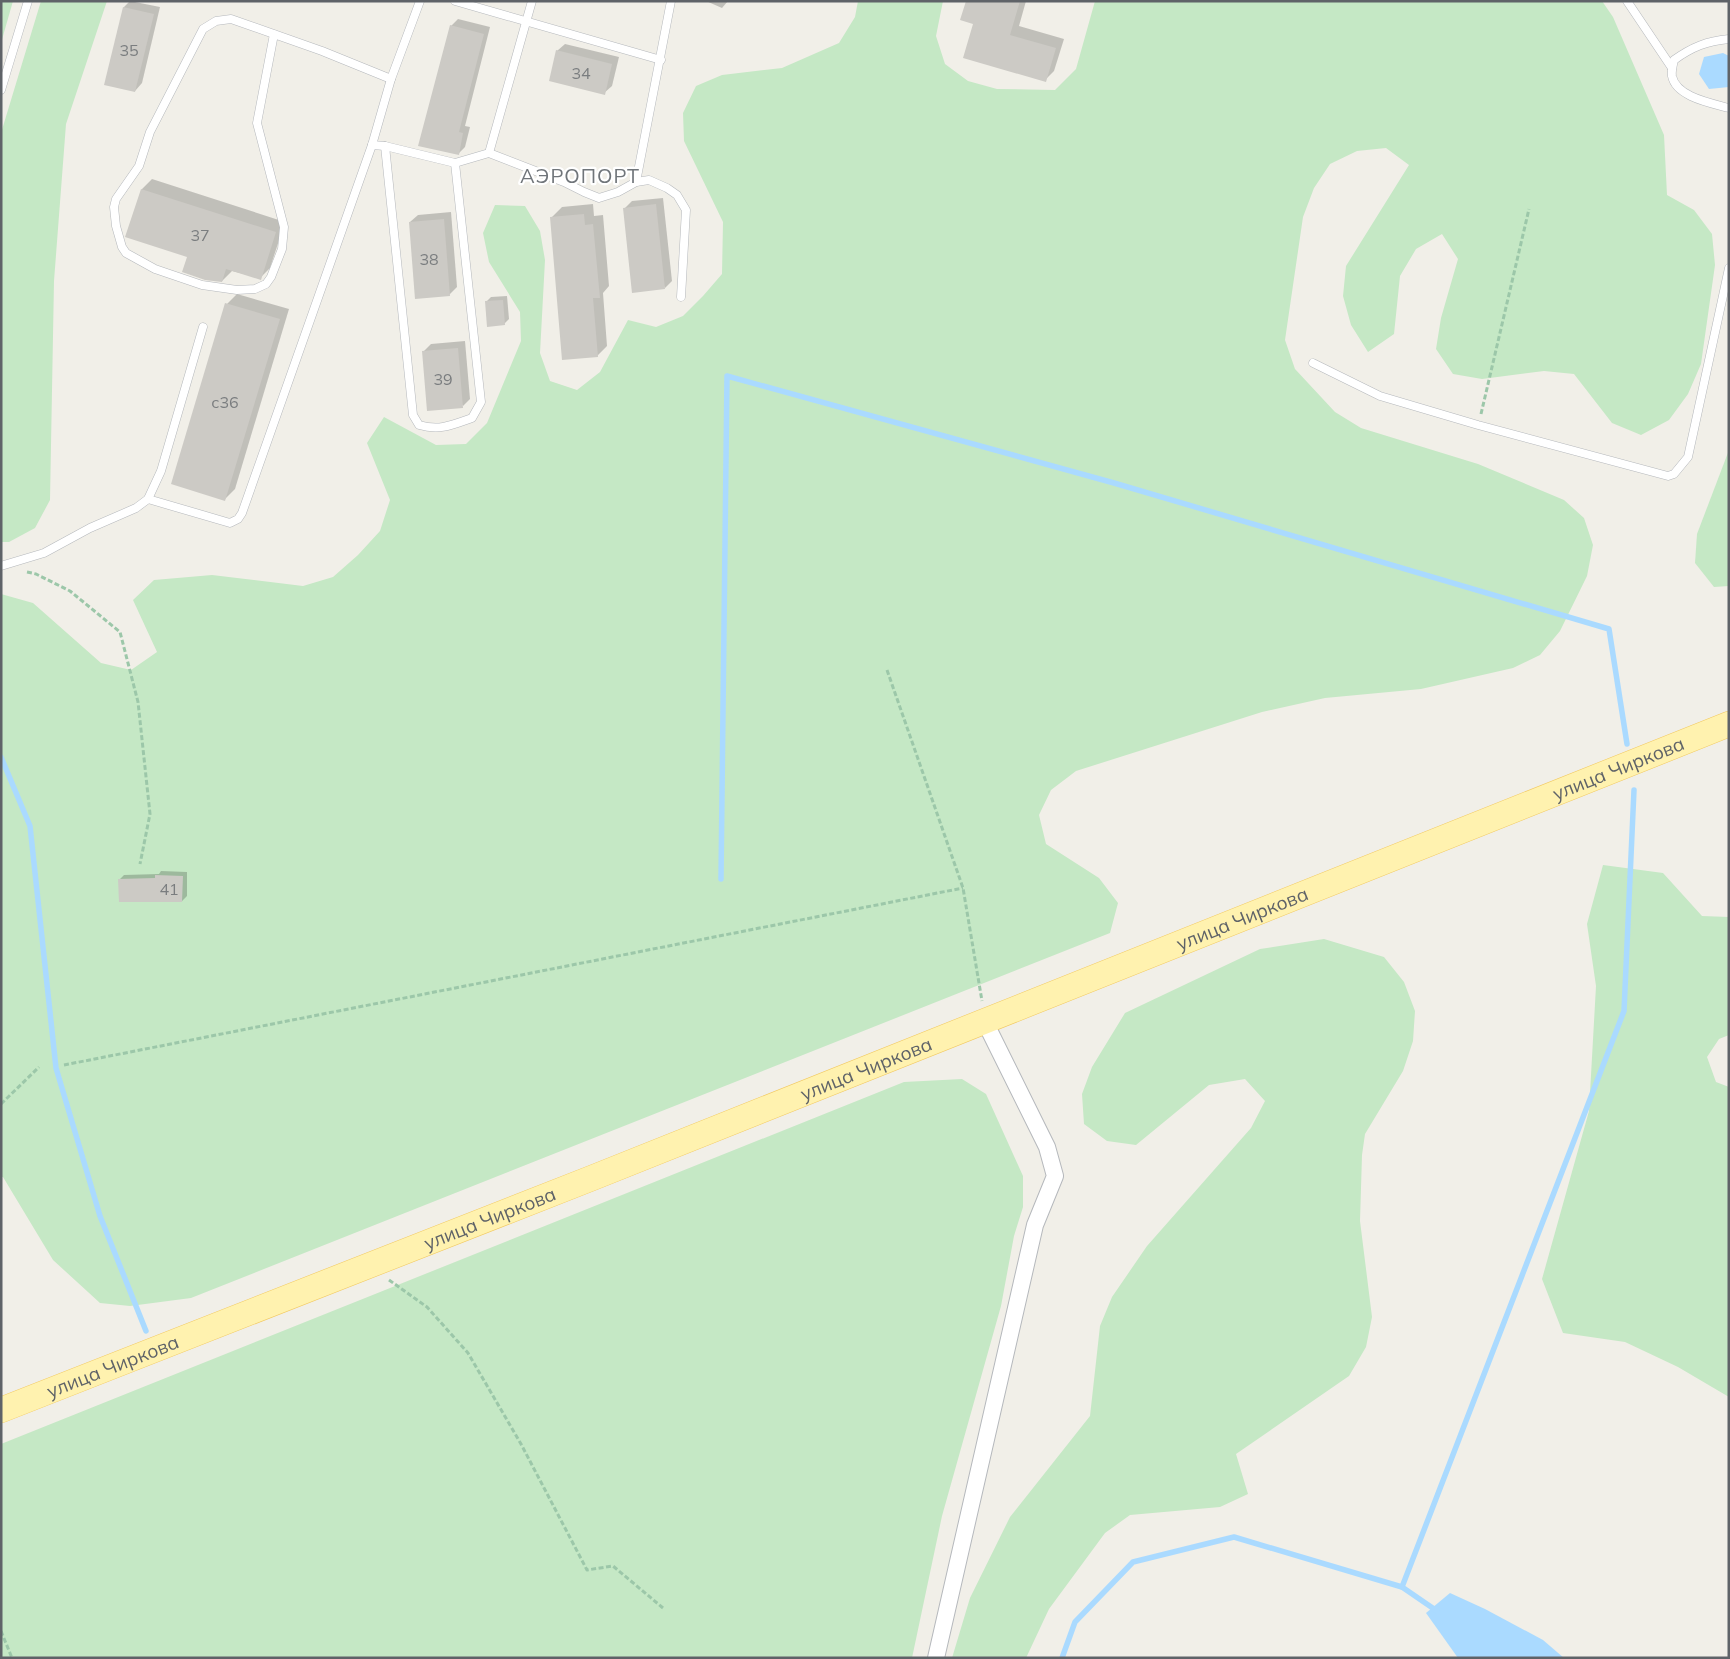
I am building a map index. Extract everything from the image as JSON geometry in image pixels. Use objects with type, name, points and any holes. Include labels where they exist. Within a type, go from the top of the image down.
[{"type":"main road","name":"улица Чиркова","points":[[1,1410],[985,1022],[1729,724]]},
{"type":"street","points":[[936,1658],[1035,1225],[1055,1176],[1047,1146],[985,1022]]},
{"type":"lane","points":[[1,90],[28,1]]},
{"type":"lane","points":[[148,499],[230,523],[238,519],[242,513],[372,146],[391,79],[420,1]]},
{"type":"lane","points":[[455,1],[660,60]]},
{"type":"lane","points":[[489,152],[532,1]]},
{"type":"lane","points":[[636,182],[671,1]]},
{"type":"lane","points":[[1627,1],[1672,68]]},
{"type":"lane","points":[[274,34],[257,123],[284,227],[282,249],[271,277],[266,284],[255,289],[237,290],[202,285],[155,269],[126,253],[122,247],[116,226],[114,207],[116,199],[139,166],[150,132],[203,29],[216,21],[230,19],[274,34],[391,79]]},
{"type":"lane","points":[[1729,39],[1712,41],[1688,50],[1674,60],[1671,75],[1674,82],[1687,95],[1729,108]]},
{"type":"lane","points":[[372,146],[385,146],[455,163],[489,152],[599,198],[618,192],[636,182],[649,180],[667,188],[677,195],[686,210],[681,297]]},
{"type":"lane","points":[[385,146],[414,415],[418,425],[431,428],[447,426],[472,418],[481,402],[455,163]]},
{"type":"lane","points":[[1313,363],[1380,396],[1478,425],[1668,476],[1674,474],[1688,457],[1729,268]]},
{"type":"lane","points":[[1,566],[44,553],[90,528],[136,508],[148,499],[161,471],[203,327]]},
{"type":"path","points":[[1478,425],[1529,209]]},
{"type":"path","points":[[19,571],[36,574],[70,591],[120,632],[138,702],[150,814],[140,864]]},
{"type":"path","points":[[887,670],[963,888],[985,1022]]},
{"type":"path","points":[[64,1065],[963,888]]},
{"type":"path","points":[[1,1104],[39,1067]]},
{"type":"path","points":[[368,1266],[428,1307],[468,1353],[521,1444],[587,1570],[613,1566],[663,1608]]},
{"type":"path","points":[[1,1631],[12,1658]]},
{"type":"green space","points":[[1,1],[13,1],[1,43]]},
{"type":"green space","points":[[41,1],[107,1],[66,124],[54,281],[50,500],[35,528],[9,542],[1,542],[1,133]]},
{"type":"green space","points":[[858,1],[943,1],[936,36],[945,64],[968,81],[997,89],[1055,90],[1076,69],[1095,1],[1602,1],[1613,17],[1664,135],[1667,195],[1694,210],[1712,234],[1715,265],[1701,364],[1688,394],[1669,420],[1641,435],[1612,423],[1574,374],[1544,371],[1482,379],[1453,374],[1436,349],[1441,318],[1458,259],[1442,234],[1416,249],[1400,276],[1394,334],[1368,352],[1351,325],[1343,296],[1346,266],[1409,165],[1386,148],[1357,151],[1330,164],[1314,188],[1303,217],[1285,340],[1295,369],[1335,412],[1361,428],[1478,464],[1564,500],[1584,518],[1593,545],[1587,576],[1560,631],[1540,655],[1513,668],[1421,689],[1325,698],[1262,712],[1076,771],[1051,790],[1039,815],[1046,844],[1099,878],[1118,903],[1110,933],[191,1298],[130,1306],[100,1303],[53,1260],[3,1177],[1,1177],[1,594],[33,603],[101,663],[131,670],[157,652],[133,600],[154,580],[212,575],[303,586],[333,577],[358,555],[380,531],[390,500],[367,443],[384,417],[436,445],[466,444],[487,423],[521,341],[520,312],[489,262],[483,233],[495,205],[525,206],[540,231],[545,260],[540,353],[550,381],[577,390],[600,372],[628,320],[656,327],[683,316],[722,274],[723,222],[684,141],[683,113],[696,86],[722,75],[782,68],[839,43],[855,17]]},
{"type":"green space","points":[[1729,450],[1729,586],[1714,587],[1695,563],[1697,534]]},
{"type":"green space","points":[[1603,865],[1663,873],[1702,916],[1729,917],[1729,1035],[1719,1039],[1707,1057],[1716,1082],[1729,1087],[1729,1397],[1678,1367],[1625,1342],[1563,1333],[1542,1279],[1589,1111],[1596,986],[1587,924]]},
{"type":"green space","points":[[1324,939],[1384,957],[1404,982],[1415,1011],[1413,1041],[1403,1071],[1365,1134],[1362,1155],[1360,1221],[1372,1317],[1366,1347],[1349,1376],[1236,1454],[1248,1494],[1220,1507],[1130,1515],[1105,1533],[1049,1609],[1026,1658],[952,1658],[970,1598],[1010,1517],[1090,1416],[1100,1326],[1112,1297],[1147,1246],[1251,1128],[1265,1101],[1245,1079],[1209,1085],[1136,1145],[1107,1141],[1084,1124],[1082,1094],[1092,1067],[1125,1013],[1260,949]]},
{"type":"green space","points":[[962,1079],[986,1094],[1023,1176],[1023,1207],[1014,1236],[1001,1306],[942,1516],[912,1658],[1,1658],[1,1444],[904,1082]]},
{"type":"water","points":[[1723,53],[1729,56],[1729,87],[1709,89],[1699,74],[1704,57]]},
{"type":"water","points":[[1450,1593],[1485,1609],[1543,1640],[1564,1658],[1458,1658],[1426,1613]]},
{"type":"building","points":[[966,1],[1020,1],[1010,35],[1056,48],[1046,82],[963,58],[973,24],[960,20]]},
{"type":"building","points":[[123,7],[154,14],[135,92],[104,85]]},
{"type":"building","points":[[450,25],[484,34],[459,132],[463,133],[459,155],[418,146]]},
{"type":"building","points":[[556,50],[612,64],[605,95],[549,81]]},
{"type":"building","points":[[141,189],[276,232],[261,280],[226,269],[222,282],[205,280],[182,272],[187,257],[125,237]]},
{"type":"building","points":[[656,204],[665,289],[632,293],[623,208]]},
{"type":"building","points":[[584,214],[585,225],[593,224],[600,298],[593,298],[598,357],[562,360],[550,217]]},
{"type":"building","points":[[444,219],[450,296],[415,299],[409,222]]},
{"type":"building","points":[[503,300],[505,325],[487,327],[485,301]]},
{"type":"building","points":[[225,303],[280,319],[225,501],[171,484]]},
{"type":"building","points":[[458,348],[463,408],[427,411],[422,351]]},
{"type":"building","points":[[155,875],[183,876],[182,902],[119,902],[118,879],[155,878]]},
{"type":"waterway","points":[[721,879],[727,376],[1114,483],[1609,629],[1627,744]]},
{"type":"waterway","points":[[1,757],[30,826],[56,1068],[100,1216],[146,1331]]},
{"type":"waterway","points":[[1437,1611],[1402,1587],[1624,1011],[1634,790]]},
{"type":"waterway","points":[[1062,1658],[1075,1622],[1133,1562],[1234,1537],[1402,1587]]},
{"type":"district","name":"АЭРОПОРТ","points":[[580,175]]}]
